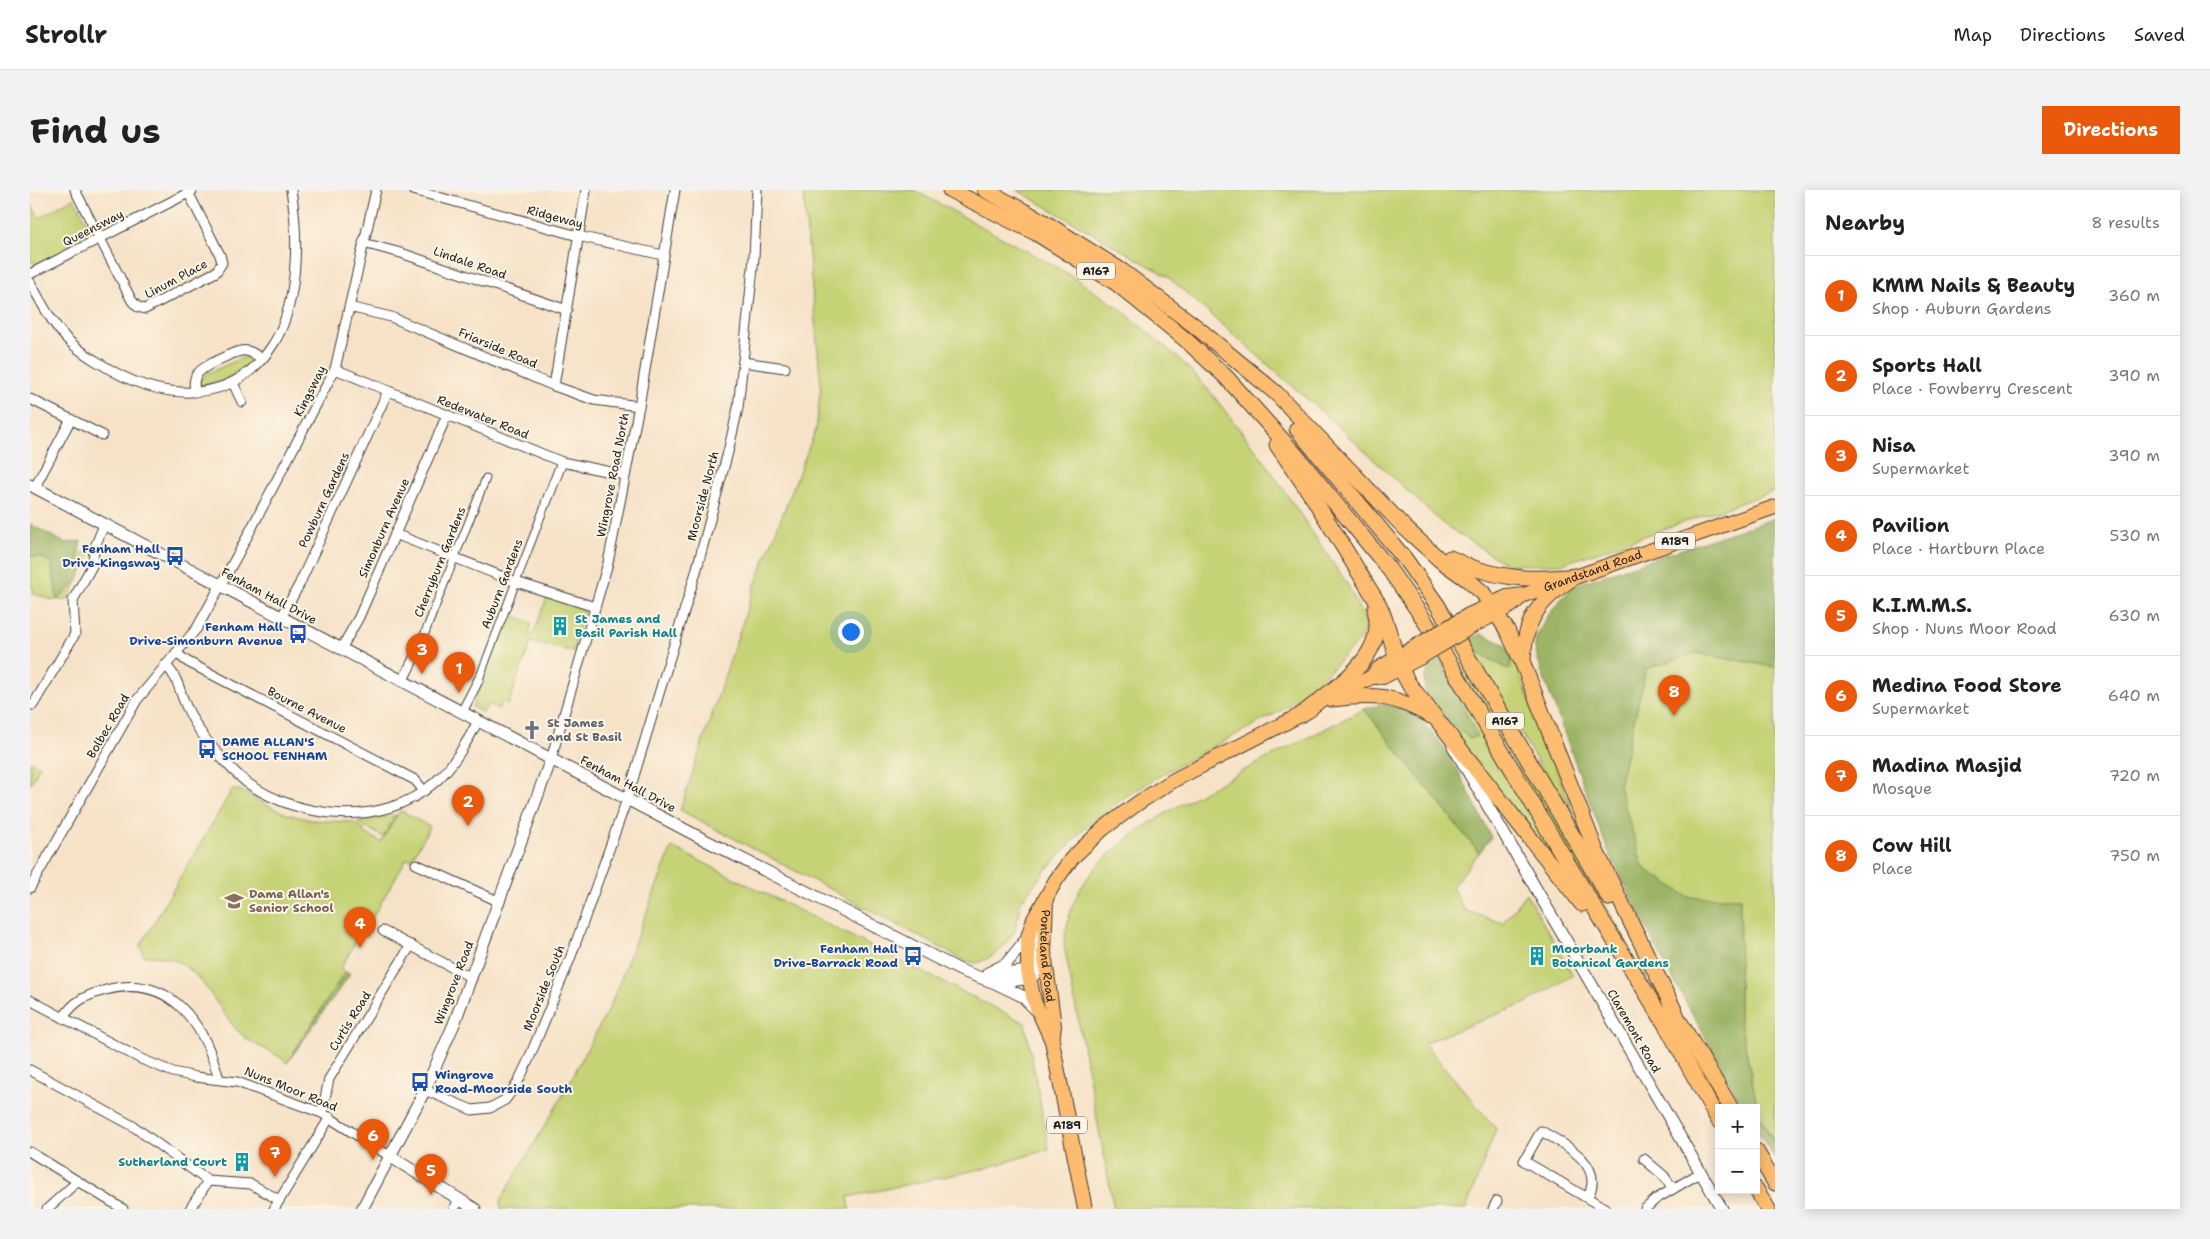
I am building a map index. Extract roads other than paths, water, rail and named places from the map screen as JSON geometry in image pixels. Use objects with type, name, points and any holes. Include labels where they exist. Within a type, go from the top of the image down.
[{"type":"highway","name":"A167","points":[[950,190],[1036,233],[1116,283],[1186,340],[1226,377],[1302,461],[1389,569],[1423,618],[1571,869],[1728,1104]]},
{"type":"highway","name":"A167","points":[[985,190],[1044,222],[1122,271],[1195,326],[1237,363],[1310,442],[1405,559],[1438,606],[1671,1021],[1715,1113]]},
{"type":"highway","points":[[1237,363],[1276,393],[1405,528],[1440,560],[1476,586],[1508,630],[1596,851],[1671,1021]]},
{"type":"highway","points":[[1226,377],[1272,438],[1314,499],[1367,584],[1386,620],[1399,663],[1409,684],[1572,890],[1671,1021]]},
{"type":"highway","points":[[1405,528],[1451,559],[1486,572],[1528,579],[1576,576]]},
{"type":"highway","points":[[1523,664],[1526,632],[1535,612],[1553,591],[1576,576]]},
{"type":"highway","points":[[1301,715],[1349,676],[1369,654],[1375,644],[1378,632],[1378,619],[1367,584]]},
{"type":"highway","points":[[1331,698],[1365,695],[1383,696],[1401,701],[1434,718]]},
{"type":"highway","points":[[1760,1158],[1775,1183]]},
{"type":"highway","points":[[1759,1194],[1768,1209]]},
{"type":"main road","name":"Grandstand Road","points":[[1046,904],[1056,880],[1072,858],[1104,828],[1174,780],[1372,677],[1378,669],[1399,663],[1493,609],[1507,597],[1524,595],[1775,507]]},
{"type":"main road","name":"Ponteland Road","points":[[1046,904],[1034,919],[1028,937],[1035,976],[1038,1012],[1052,1041],[1085,1209]]},
{"type":"main road","name":"Ponteland Road","points":[[1046,904],[1044,952],[1035,976],[1054,1026],[1052,1041]]},
{"type":"street","points":[[75,190],[100,238]]},
{"type":"street","points":[[30,282],[53,323],[68,340],[88,356],[112,371],[138,383],[169,392],[195,392],[220,389],[233,383],[262,359],[278,337],[290,296],[296,250],[291,190]]},
{"type":"street","name":"Kingsway","points":[[221,586],[335,369],[376,190]]},
{"type":"street","name":"Ridgeway","points":[[413,190],[578,236],[663,255]]},
{"type":"street","points":[[554,386],[586,190]]},
{"type":"street","name":"Wingrove Road North","points":[[551,759],[608,563],[639,406],[675,190]]},
{"type":"street","name":"Moorside North","points":[[627,800],[706,535],[738,408],[754,258],[757,190]]},
{"type":"street","name":"Queensway","points":[[30,274],[190,191]]},
{"type":"street","name":"Linum Place","points":[[100,238],[132,301],[138,307],[145,309],[152,306],[216,272],[222,263],[190,191]]},
{"type":"street","name":"Lindale Road","points":[[364,243],[401,253],[567,310]]},
{"type":"street","name":"Friarside Road","points":[[349,307],[391,317],[554,386],[594,400],[639,406]]},
{"type":"street","points":[[195,392],[194,381],[198,373],[208,366],[241,350],[256,354],[262,359]]},
{"type":"street","points":[[743,362],[785,368]]},
{"type":"street","name":"Redewater Road","points":[[335,369],[562,462],[625,475]]},
{"type":"street","points":[[233,383],[242,402]]},
{"type":"street","name":"Powburn Gardens","points":[[281,618],[299,585],[388,391]]},
{"type":"street","points":[[30,399],[102,435]]},
{"type":"street","name":"Simonburn Avenue","points":[[341,649],[358,617],[446,415]]},
{"type":"street","points":[[32,486],[71,419]]},
{"type":"street","name":"Auburn Gardens","points":[[462,712],[479,679],[562,462]]},
{"type":"street","name":"Cherryburn Gardens","points":[[402,682],[419,648],[486,478]]},
{"type":"street","name":"Fenham Hall Drive","points":[[32,486],[627,800],[904,943],[995,983],[1035,976]]},
{"type":"street","points":[[30,705],[33,704],[75,634],[73,600],[93,564],[94,549],[104,525]]},
{"type":"street","points":[[394,534],[516,582],[596,607]]},
{"type":"street","name":"Bolbec Road","points":[[30,888],[137,700],[197,628],[221,586]]},
{"type":"street","name":"Bourne Avenue","points":[[176,653],[188,662],[415,780],[424,791]]},
{"type":"street","points":[[165,665],[173,672],[186,707],[198,729],[212,748],[242,778],[269,795],[297,807],[328,814],[376,811],[400,804],[424,791],[441,776],[464,745],[478,721]]},
{"type":"street","name":"Claremont Road","points":[[1447,734],[1459,760],[1722,1209]]},
{"type":"street","name":"Wingrove Road","points":[[362,1209],[425,1090],[454,1024],[551,759]]},
{"type":"street","name":"Moorside South","points":[[425,1090],[472,1110],[490,1108],[505,1100],[516,1084],[570,959],[627,800]]},
{"type":"street","points":[[416,864],[500,902]]},
{"type":"street","points":[[383,931],[472,978]]},
{"type":"street","points":[[979,976],[1006,964],[1028,937]]},
{"type":"street","name":"Curtis Road","points":[[326,1115],[329,1079],[411,945]]},
{"type":"street","points":[[979,976],[1035,976]]},
{"type":"street","points":[[995,983],[1029,1001],[1038,1012]]},
{"type":"street","points":[[63,1018],[71,1006],[85,997],[118,986],[149,988],[163,993],[176,1001],[199,1029],[219,1079]]},
{"type":"street","name":"Nuns Moor Road","points":[[30,1000],[141,1059],[173,1072],[237,1082],[326,1115],[391,1157],[456,1204],[475,1209]]},
{"type":"street","points":[[30,1070],[133,1126],[208,1181],[251,1184],[279,1200]]},
{"type":"street","points":[[274,1209],[326,1115]]},
{"type":"street","points":[[1587,1198],[1593,1184],[1591,1172],[1575,1150],[1541,1131],[1524,1161],[1587,1198],[1606,1209]]},
{"type":"street","points":[[30,1152],[123,1209]]},
{"type":"street","points":[[1644,1159],[1658,1169],[1673,1189]]},
{"type":"street","points":[[1645,1209],[1650,1203],[1700,1173]]},
{"type":"street","points":[[48,1209],[78,1181]]},
{"type":"street","points":[[190,1209],[208,1181]]},
{"type":"place","name":"Fenham Hall Drive-Kingsway","points":[[175,556]]},
{"type":"place","name":"St James and Basil Parish Hall","points":[[560,626]]},
{"type":"place","name":"Fenham Hall Drive-Simonburn Avenue","points":[[298,634]]},
{"type":"place","name":"Nisa","points":[[422,674]]},
{"type":"place","name":"KMM Nails & Beauty","points":[[459,693]]},
{"type":"place","name":"Cow Hill","points":[[1674,716]]},
{"type":"place","name":"St James and St Basil","points":[[532,730]]},
{"type":"place","name":"DAME ALLAN'S SCHOOL FENHAM","points":[[207,749]]},
{"type":"place","name":"Sports Hall","points":[[468,826]]},
{"type":"place","name":"Dame Allan's Senior School","points":[[234,901]]},
{"type":"place","name":"Pavilion","points":[[360,948]]},
{"type":"place","name":"Fenham Hall Drive-Barrack Road","points":[[913,956]]},
{"type":"place","name":"Moorbank Botanical Gardens","points":[[1537,956]]},
{"type":"place","name":"Wingrove Road-Moorside South","points":[[420,1082]]},
{"type":"place","name":"Medina Food Store","points":[[373,1160]]},
{"type":"place","name":"Sutherland Court","points":[[242,1162]]},
{"type":"place","name":"Madina Masjid","points":[[275,1177]]},
{"type":"place","name":"K.I.M.M.S.","points":[[431,1195]]}]
